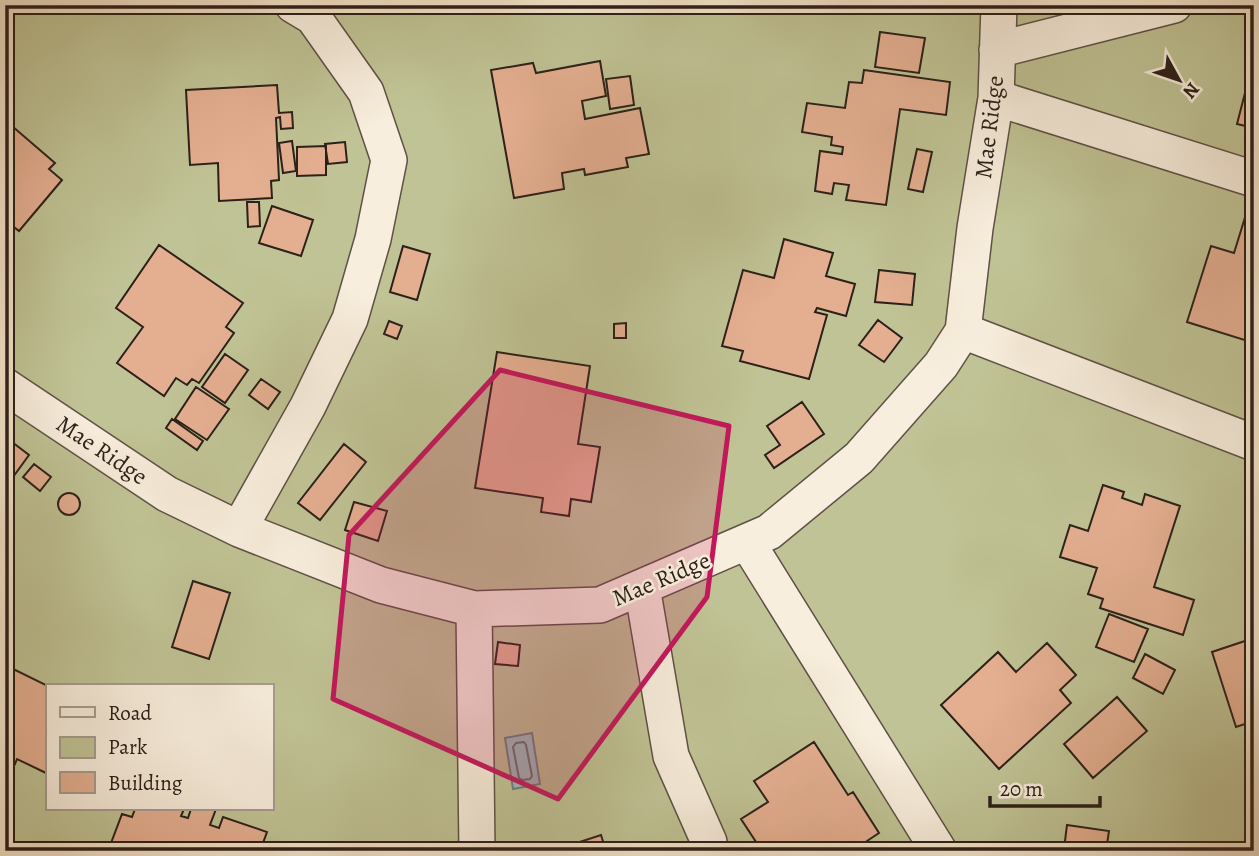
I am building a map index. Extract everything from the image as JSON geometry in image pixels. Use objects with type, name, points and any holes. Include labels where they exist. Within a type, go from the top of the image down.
[{"type":"street","points":[[239,529],[308,406],[350,319],[373,239],[389,160],[366,92],[313,17],[293,5]]},
{"type":"street","name":"Mae Ridge","points":[[5,386],[167,494],[239,529],[381,585],[474,609],[600,605],[769,532],[859,458],[941,365],[963,331],[975,228],[996,98],[999,5]]},
{"type":"street","points":[[997,50],[1174,5]]},
{"type":"street","points":[[996,98],[1254,179]]},
{"type":"street","points":[[963,331],[1254,443]]},
{"type":"street","points":[[747,542],[939,851]]},
{"type":"street","points":[[642,587],[671,756],[709,842]]},
{"type":"street","points":[[474,609],[477,851]]},
{"type":"highlighted area","points":[[500,370],[729,426],[707,597],[558,799],[333,699],[349,535]]},
{"type":"green space","points":[[5,5],[1254,5],[1254,851],[5,851]]},
{"type":"water","points":[[532,733],[540,784],[513,789],[505,738]]},
{"type":"building","points":[[880,32],[925,38],[919,73],[875,67]]},
{"type":"building","points":[[1254,58],[1254,128],[1237,124]]},
{"type":"building","points":[[600,61],[606,96],[582,101],[585,119],[640,108],[649,154],[626,158],[628,167],[585,175],[584,169],[562,173],[564,189],[514,198],[491,70],[533,63],[536,73]]},
{"type":"building","points":[[864,70],[950,82],[946,115],[900,109],[886,205],[846,200],[849,185],[834,183],[832,194],[815,191],[820,151],[842,154],[843,147],[831,145],[832,137],[802,132],[807,103],[845,108],[849,82],[862,83]]},
{"type":"building","points":[[630,76],[634,105],[610,109],[606,79]]},
{"type":"building","points":[[277,85],[279,113],[292,112],[293,128],[281,129],[280,117],[276,118],[279,180],[271,181],[272,198],[219,201],[218,163],[190,165],[186,90]]},
{"type":"building","points":[[5,120],[55,163],[49,169],[62,180],[19,231],[5,220]]},
{"type":"building","points":[[292,141],[296,171],[283,173],[279,143]]},
{"type":"building","points":[[345,142],[347,162],[328,164],[325,144]]},
{"type":"building","points":[[326,146],[326,175],[297,176],[297,147]]},
{"type":"building","points":[[917,149],[932,152],[923,192],[908,189]]},
{"type":"building","points":[[247,202],[259,202],[260,226],[248,227]]},
{"type":"building","points":[[272,206],[313,220],[301,256],[259,243]]},
{"type":"building","points":[[1247,211],[1254,213],[1254,343],[1187,322],[1211,246],[1234,253]]},
{"type":"building","points":[[784,239],[833,253],[826,276],[855,284],[846,316],[817,308],[815,312],[827,315],[809,379],[740,361],[743,351],[722,346],[743,270],[774,278]]},
{"type":"building","points":[[159,245],[243,303],[226,327],[234,333],[199,383],[192,379],[187,385],[176,378],[164,396],[117,363],[143,327],[116,308]]},
{"type":"building","points":[[403,246],[430,254],[417,300],[390,292]]},
{"type":"building","points":[[879,270],[915,274],[912,305],[875,302]]},
{"type":"building","points":[[878,320],[902,338],[884,362],[859,345]]},
{"type":"building","points":[[389,321],[402,326],[397,339],[384,334]]},
{"type":"building","points":[[626,323],[626,338],[614,338],[614,324]]},
{"type":"building","points":[[497,352],[590,366],[578,444],[600,447],[591,502],[571,499],[569,516],[541,512],[543,498],[475,488]]},
{"type":"building","points":[[225,354],[248,370],[225,403],[202,387]]},
{"type":"building","points":[[261,379],[280,392],[268,409],[249,395]]},
{"type":"building","points":[[196,387],[229,409],[207,440],[175,419]]},
{"type":"building","points":[[802,402],[824,434],[774,468],[765,455],[780,445],[767,426]]},
{"type":"building","points":[[172,419],[203,441],[197,450],[166,428]]},
{"type":"building","points":[[12,442],[29,455],[13,477],[5,471],[5,452]]},
{"type":"building","points":[[344,444],[366,462],[320,520],[298,503]]},
{"type":"building","points":[[34,464],[51,477],[40,491],[23,477]]},
{"type":"building","points":[[1103,485],[1124,492],[1122,498],[1142,505],[1145,494],[1180,506],[1154,587],[1194,600],[1183,635],[1100,608],[1103,599],[1088,594],[1097,568],[1060,557],[1070,525],[1088,531]]},
{"type":"building","points":[[69,493],[79,500],[80,504],[73,514],[69,515],[59,508],[58,504],[65,494]]},
{"type":"building","points":[[354,502],[387,511],[378,541],[345,530]]},
{"type":"building","points":[[193,581],[230,593],[209,659],[172,647]]},
{"type":"building","points":[[1109,614],[1148,629],[1134,662],[1096,647]]},
{"type":"building","points":[[1254,638],[1254,721],[1236,727],[1212,652]]},
{"type":"building","points":[[498,642],[520,645],[518,666],[495,664]]},
{"type":"building","points":[[1047,643],[1076,675],[1060,690],[1071,703],[999,769],[941,705],[998,652],[1016,672]]},
{"type":"building","points":[[1145,654],[1175,670],[1163,694],[1133,678]]},
{"type":"building","points":[[5,665],[46,685],[46,773],[17,759],[15,764],[5,759]]},
{"type":"building","points":[[1117,697],[1147,731],[1093,778],[1064,744]]},
{"type":"building","points":[[814,742],[848,795],[853,792],[879,833],[867,841],[871,848],[868,851],[762,851],[741,819],[768,802],[754,781]]},
{"type":"building","points":[[135,810],[184,810],[181,816],[188,818],[191,810],[216,810],[210,825],[219,828],[223,817],[267,832],[260,851],[108,851],[122,814],[132,817]]},
{"type":"building","points":[[1067,825],[1109,831],[1106,851],[1064,849]]},
{"type":"building","points":[[601,835],[606,851],[552,851]]},
{"type":"building","points":[[1024,845],[1058,846],[1058,851],[1024,851]]}]
